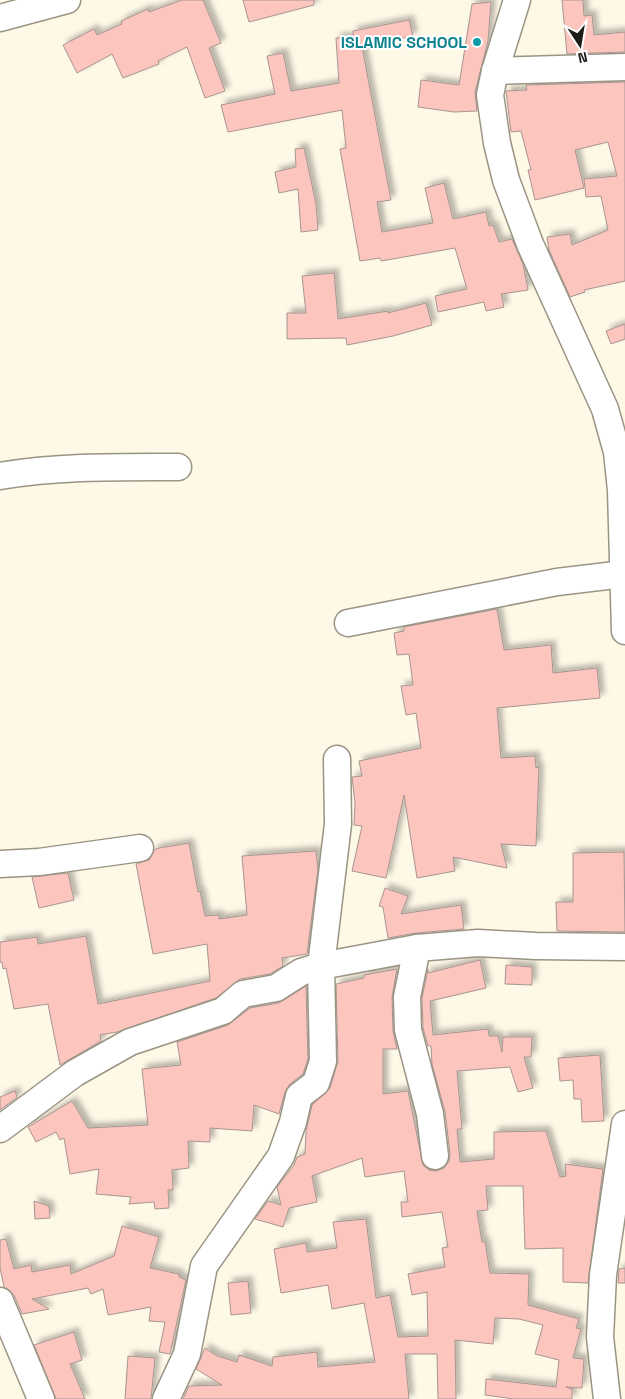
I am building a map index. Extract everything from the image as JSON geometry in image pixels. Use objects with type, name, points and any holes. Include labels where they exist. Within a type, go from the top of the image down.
[{"type":"street","points":[[0,18],[68,0]]},
{"type":"street","points":[[517,0],[495,71],[490,95],[493,123],[506,180],[530,244],[605,409],[617,452],[621,490],[625,631]]},
{"type":"street","points":[[495,71],[625,67]]},
{"type":"street","points":[[0,476],[30,471],[104,467],[178,467]]},
{"type":"street","points":[[348,623],[557,582],[624,574]]},
{"type":"street","points":[[166,1399],[187,1354],[204,1266],[281,1156],[293,1122],[299,1096],[316,1083],[323,1061],[321,966],[338,824],[337,759]]},
{"type":"street","points":[[0,864],[40,862],[140,848]]},
{"type":"street","points":[[0,1129],[75,1073],[130,1042],[223,1011],[243,994],[276,988],[301,972],[321,966],[417,948],[478,943],[625,947]]},
{"type":"street","points":[[417,948],[407,997],[408,1030],[430,1114],[435,1156]]},
{"type":"street","points":[[606,1399],[600,1338],[603,1275],[625,1124]]},
{"type":"street","points":[[0,1300],[41,1399]]},
{"type":"building","points":[[182,0],[203,0],[221,43],[209,48],[225,91],[205,98],[187,47],[158,61],[159,64],[123,78],[112,54],[77,73],[63,45],[94,29],[97,35],[122,24],[121,21],[148,9],[149,12]]},
{"type":"building","points":[[243,0],[314,0],[314,5],[249,22]]},
{"type":"building","points":[[562,0],[583,0],[584,16],[592,15],[594,35],[625,32],[625,52],[567,54]]},
{"type":"building","name":"ISLAMIC SCHOOL","points":[[491,2],[488,41],[475,92],[477,111],[454,112],[418,107],[421,80],[459,85],[472,4]]},
{"type":"building","points":[[409,20],[413,36],[362,47],[391,200],[377,202],[382,232],[433,223],[425,188],[444,183],[453,219],[486,212],[489,226],[493,225],[499,242],[512,239],[523,264],[528,290],[501,294],[504,307],[486,311],[484,302],[438,312],[435,296],[467,289],[455,248],[381,261],[380,258],[360,261],[340,149],[346,148],[342,110],[228,132],[221,105],[275,94],[267,56],[283,53],[291,91],[339,83],[336,38],[353,37],[353,31]]},
{"type":"building","points":[[625,82],[625,281],[584,290],[585,292],[570,297],[549,250],[547,237],[570,234],[572,245],[608,230],[601,196],[586,197],[584,179],[617,176],[608,142],[575,150],[584,188],[535,200],[528,170],[531,170],[521,131],[511,132],[506,91],[527,90],[526,85]]},
{"type":"building","points":[[304,148],[316,204],[318,230],[301,232],[298,189],[279,193],[275,172],[296,167],[295,149]]},
{"type":"building","points":[[334,273],[338,319],[388,311],[388,313],[426,303],[432,325],[393,336],[347,345],[346,338],[287,339],[287,313],[306,313],[302,276]]},
{"type":"building","points":[[625,324],[625,339],[611,344],[606,331]]},
{"type":"building","points":[[497,609],[504,650],[551,645],[553,673],[597,668],[600,698],[497,708],[501,758],[535,756],[536,768],[539,767],[536,846],[501,844],[507,868],[453,857],[455,871],[417,878],[404,795],[386,878],[352,871],[362,826],[354,825],[355,803],[352,777],[362,776],[359,761],[421,748],[416,713],[406,715],[401,686],[413,685],[409,654],[397,655],[394,633],[404,631],[404,627]]},
{"type":"building","points":[[189,843],[198,892],[200,891],[205,916],[219,915],[219,919],[247,915],[242,856],[316,851],[318,869],[307,954],[282,958],[283,966],[270,974],[240,979],[216,998],[117,1032],[100,1035],[101,1041],[60,1065],[48,1004],[14,1009],[6,968],[3,969],[2,962],[0,962],[0,942],[37,937],[38,944],[86,936],[98,1004],[210,981],[207,944],[153,954],[136,864],[149,860],[154,850],[159,848]]},
{"type":"building","points":[[624,852],[625,932],[557,931],[556,902],[573,902],[573,853]]},
{"type":"building","points":[[68,873],[74,900],[39,908],[32,877]]},
{"type":"building","points":[[385,888],[408,896],[401,914],[461,905],[464,929],[416,933],[388,938],[383,907],[379,906]]},
{"type":"building","points":[[480,960],[486,988],[430,1001],[433,1035],[488,1029],[489,1036],[498,1036],[502,1052],[503,1037],[532,1037],[531,1057],[524,1057],[533,1088],[518,1092],[510,1067],[457,1071],[462,1129],[457,1129],[460,1162],[494,1159],[494,1132],[546,1131],[560,1177],[566,1176],[565,1164],[603,1169],[588,1283],[563,1282],[563,1248],[525,1249],[523,1186],[486,1186],[488,1210],[477,1211],[490,1273],[529,1274],[528,1305],[579,1319],[576,1328],[581,1329],[573,1358],[584,1359],[582,1388],[566,1387],[572,1389],[572,1399],[514,1399],[485,1395],[486,1379],[556,1387],[559,1360],[535,1354],[543,1325],[519,1319],[495,1318],[493,1344],[455,1340],[456,1399],[438,1399],[437,1354],[405,1354],[409,1399],[183,1399],[189,1386],[222,1385],[196,1369],[205,1348],[217,1356],[237,1362],[239,1355],[272,1366],[273,1357],[317,1352],[318,1367],[375,1362],[364,1303],[332,1309],[328,1285],[281,1293],[274,1249],[306,1243],[307,1252],[337,1248],[333,1222],[366,1219],[376,1298],[390,1295],[398,1337],[428,1336],[427,1292],[412,1295],[408,1274],[445,1267],[442,1248],[448,1247],[442,1212],[402,1217],[401,1202],[408,1202],[404,1171],[365,1177],[362,1158],[312,1176],[317,1202],[289,1208],[283,1227],[255,1219],[268,1201],[281,1205],[277,1187],[294,1165],[297,1157],[305,1154],[306,1131],[312,1105],[330,1088],[338,1061],[336,984],[364,978],[364,975],[397,969],[392,997],[393,1031],[397,1049],[383,1049],[383,1094],[408,1091],[423,1165],[429,1170],[436,1171],[444,1168],[449,1161],[450,1154],[445,1112],[432,1064],[431,1046],[428,1046],[423,1028],[422,998],[428,969],[428,973]]},
{"type":"building","points":[[506,965],[532,967],[532,985],[505,984]]},
{"type":"building","points":[[306,986],[308,1059],[303,1074],[290,1084],[285,1092],[279,1114],[254,1105],[252,1131],[210,1128],[210,1142],[188,1141],[189,1168],[172,1170],[173,1190],[168,1190],[169,1208],[155,1209],[154,1202],[129,1204],[131,1197],[96,1194],[99,1169],[70,1174],[64,1138],[60,1140],[56,1132],[36,1142],[28,1127],[72,1101],[88,1128],[148,1125],[142,1069],[181,1065],[177,1042],[228,1025],[250,1008],[279,1003]]},
{"type":"building","points":[[600,1055],[604,1121],[582,1122],[581,1099],[574,1099],[573,1080],[560,1081],[558,1058]]},
{"type":"building","points":[[15,1091],[17,1097],[0,1110],[0,1097]]},
{"type":"building","points":[[34,1201],[49,1206],[50,1218],[35,1219]]},
{"type":"building","points":[[122,1226],[159,1237],[150,1268],[179,1274],[179,1277],[186,1280],[170,1354],[159,1352],[165,1322],[149,1321],[151,1307],[108,1315],[103,1289],[91,1294],[88,1288],[32,1299],[49,1309],[22,1314],[14,1295],[4,1287],[0,1268],[0,1240],[6,1239],[14,1269],[31,1265],[32,1272],[70,1265],[71,1274],[114,1256]]},
{"type":"building","points":[[625,1268],[625,1283],[618,1283],[619,1269]]},
{"type":"building","points":[[248,1281],[251,1313],[231,1315],[228,1283]]},
{"type":"building","points":[[74,1332],[82,1360],[70,1364],[85,1399],[56,1399],[34,1345]]},
{"type":"building","points":[[128,1356],[155,1358],[151,1399],[125,1399]]},
{"type":"place","name":"ISLAMIC SCHOOL","points":[[477,42]]}]
